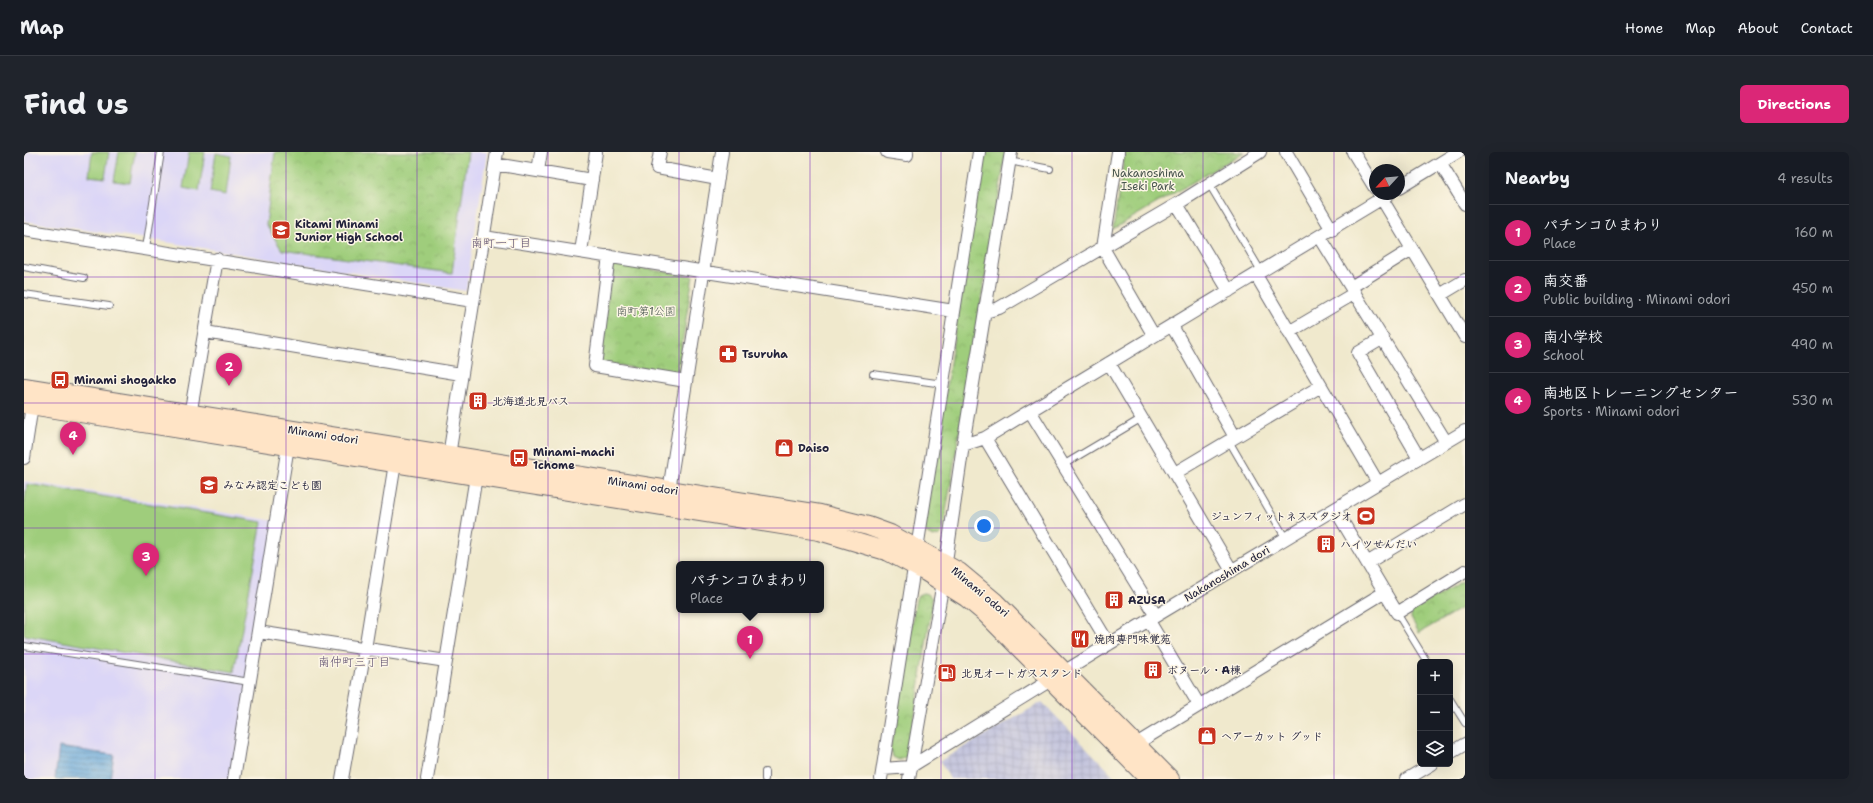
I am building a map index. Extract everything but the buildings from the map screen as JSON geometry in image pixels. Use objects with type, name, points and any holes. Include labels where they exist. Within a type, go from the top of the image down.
[{"type":"street","points":[[538,171],[541,152]]},
{"type":"street","points":[[580,252],[596,152]]},
{"type":"street","points":[[660,152],[657,168],[718,179]]},
{"type":"street","points":[[668,498],[722,152]]},
{"type":"street","points":[[887,152],[907,155],[907,152]]},
{"type":"street","points":[[882,774],[916,547],[979,152]]},
{"type":"street","points":[[1118,152],[1103,248],[1154,336]]},
{"type":"street","points":[[985,312],[999,308],[1103,248],[1260,152]]},
{"type":"street","points":[[1286,152],[1332,230]]},
{"type":"street","points":[[1353,152],[1369,178]]},
{"type":"street","points":[[1405,184],[1455,153]]},
{"type":"street","points":[[909,773],[943,582],[963,445],[1010,157]]},
{"type":"street","points":[[448,463],[496,158],[538,171],[592,180]]},
{"type":"street","points":[[1440,163],[1465,204]]},
{"type":"street","points":[[963,445],[985,438],[1332,230],[1377,200]]},
{"type":"street","points":[[1385,200],[1412,249],[1465,337]]},
{"type":"street","points":[[1177,204],[1229,291]]},
{"type":"street","points":[[24,230],[217,259],[473,301]]},
{"type":"street","points":[[484,237],[954,311]]},
{"type":"street","points":[[1320,237],[1446,442]]},
{"type":"street","points":[[1289,332],[1412,249]]},
{"type":"street","points":[[609,256],[595,366],[686,381]]},
{"type":"street","points":[[189,422],[217,259]]},
{"type":"street","points":[[1258,273],[1289,332],[1378,483]]},
{"type":"street","points":[[1440,295],[1465,280]]},
{"type":"street","points":[[1172,326],[1232,439]]},
{"type":"street","points":[[205,332],[461,374]]},
{"type":"street","points":[[1383,338],[1358,353],[1420,458]]},
{"type":"street","points":[[1109,363],[1232,571]]},
{"type":"street","points":[[1175,473],[1321,386]]},
{"type":"street","name":"Minami odori","points":[[24,387],[189,422],[288,446],[396,455]]},
{"type":"street","points":[[24,458],[28,405]]},
{"type":"street","name":"Minami odori","points":[[28,405],[189,422],[668,498],[820,514],[868,526],[890,534],[916,547],[959,572],[995,602],[1057,677],[1149,779]]},
{"type":"street","points":[[1030,411],[1152,618],[1199,705]]},
{"type":"street","name":"Nakanoshima dori","points":[[882,774],[909,773],[1024,695],[1057,677],[1152,618],[1336,510],[1446,442],[1464,434]]},
{"type":"street","points":[[985,438],[1109,644]]},
{"type":"street","points":[[234,779],[288,446]]},
{"type":"street","points":[[342,779],[365,649],[396,455]]},
{"type":"street","points":[[427,779],[477,468]]},
{"type":"street","name":"Minami odori","points":[[668,498],[819,531],[889,552],[914,565],[943,582],[985,612],[1057,677],[1136,744],[1170,779]]},
{"type":"street","points":[[1367,563],[1465,504]]},
{"type":"street","points":[[1336,510],[1397,613],[1465,571]]},
{"type":"street","points":[[1136,744],[1385,592]]},
{"type":"street","points":[[258,632],[446,661]]},
{"type":"street","points":[[1453,751],[1465,744]]},
{"type":"street","points":[[1407,779],[1427,767]]},
{"type":"lane","points":[[146,248],[161,152]]},
{"type":"lane","points":[[1010,157],[1050,169]]},
{"type":"lane","points":[[1209,184],[1258,273]]},
{"type":"lane","points":[[24,267],[84,278]]},
{"type":"lane","points":[[24,294],[109,306]]},
{"type":"lane","points":[[873,374],[943,384]]},
{"type":"lane","points":[[1063,466],[1142,418]]},
{"type":"lane","points":[[1232,439],[1286,539]]},
{"type":"lane","points":[[1397,613],[1425,659]]},
{"type":"lane","points":[[24,646],[250,682]]},
{"type":"lane","points":[[1453,704],[1465,723]]},
{"type":"shaded area","name":"Kitami Minami Junior High School","points":[[26,152],[487,152],[466,291],[147,239],[24,221],[24,163]]},
{"type":"shaded area","points":[[24,481],[276,521],[234,779],[24,779]]},
{"type":"shaded area","points":[[1042,702],[1117,779],[950,779],[940,761]]},
{"type":"green space","points":[[92,152],[109,152],[105,178],[89,176]]},
{"type":"green space","points":[[119,152],[135,152],[130,183],[114,181]]},
{"type":"green space","points":[[189,152],[205,152],[199,191],[183,188]]},
{"type":"green space","points":[[275,152],[468,152],[452,273],[282,250],[266,225]]},
{"type":"green space","points":[[983,152],[1006,152],[943,530],[940,535],[933,537],[927,534],[924,529]]},
{"type":"green space","name":"Nakanoshima Iseki Park","points":[[1125,152],[1244,152],[1113,229]]},
{"type":"green space","points":[[216,153],[231,156],[226,195],[210,192]]},
{"type":"green space","name":"南町第1公園","points":[[612,264],[693,276],[677,375],[599,362]]},
{"type":"green space","points":[[27,484],[262,522],[234,672],[24,635],[24,505]]},
{"type":"green space","points":[[1461,582],[1465,589],[1465,606],[1419,633],[1411,618],[1412,611]]},
{"type":"green space","points":[[923,593],[928,594],[932,598],[932,606],[909,752],[905,758],[899,760],[893,757],[890,750],[916,599],[918,595]]},
{"type":"water","points":[[59,747],[114,755],[110,779],[55,779]]},
{"type":"place","name":"Kitami Minami Junior High School","points":[[281,230]]},
{"type":"place","name":"Tsuruha","points":[[728,354]]},
{"type":"place","name":"Minami shogakko","points":[[60,380]]},
{"type":"place","name":"南交番","points":[[229,386]]},
{"type":"place","name":"北海道北見バス","points":[[478,401]]},
{"type":"place","name":"Daiso","points":[[784,448]]},
{"type":"place","name":"南地区トレーニングセンター","points":[[73,455]]},
{"type":"place","name":"Minami-machi 1chome","points":[[519,458]]},
{"type":"place","name":"みなみ認定こども園","points":[[209,485]]},
{"type":"place","name":"ジュンフィットネススタジオ","points":[[1366,516]]},
{"type":"place","name":"ハイツせんだい","points":[[1326,544]]},
{"type":"place","name":"南小学校","points":[[146,576]]},
{"type":"place","name":"AZUSA","points":[[1114,600]]},
{"type":"place","name":"焼肉専門味覚苑","points":[[1080,639]]},
{"type":"place","name":"パチンコひまわり","points":[[750,659]]},
{"type":"place","name":"ボヌール・A棟","points":[[1153,670]]},
{"type":"place","name":"北見オートガススタンド","points":[[947,673]]},
{"type":"place","name":"ヘアーカット グッド","points":[[1207,736]]},
{"type":"district","name":"南町一丁目","points":[[501,243]]},
{"type":"district","name":"南仲町三丁目","points":[[354,662]]}]
